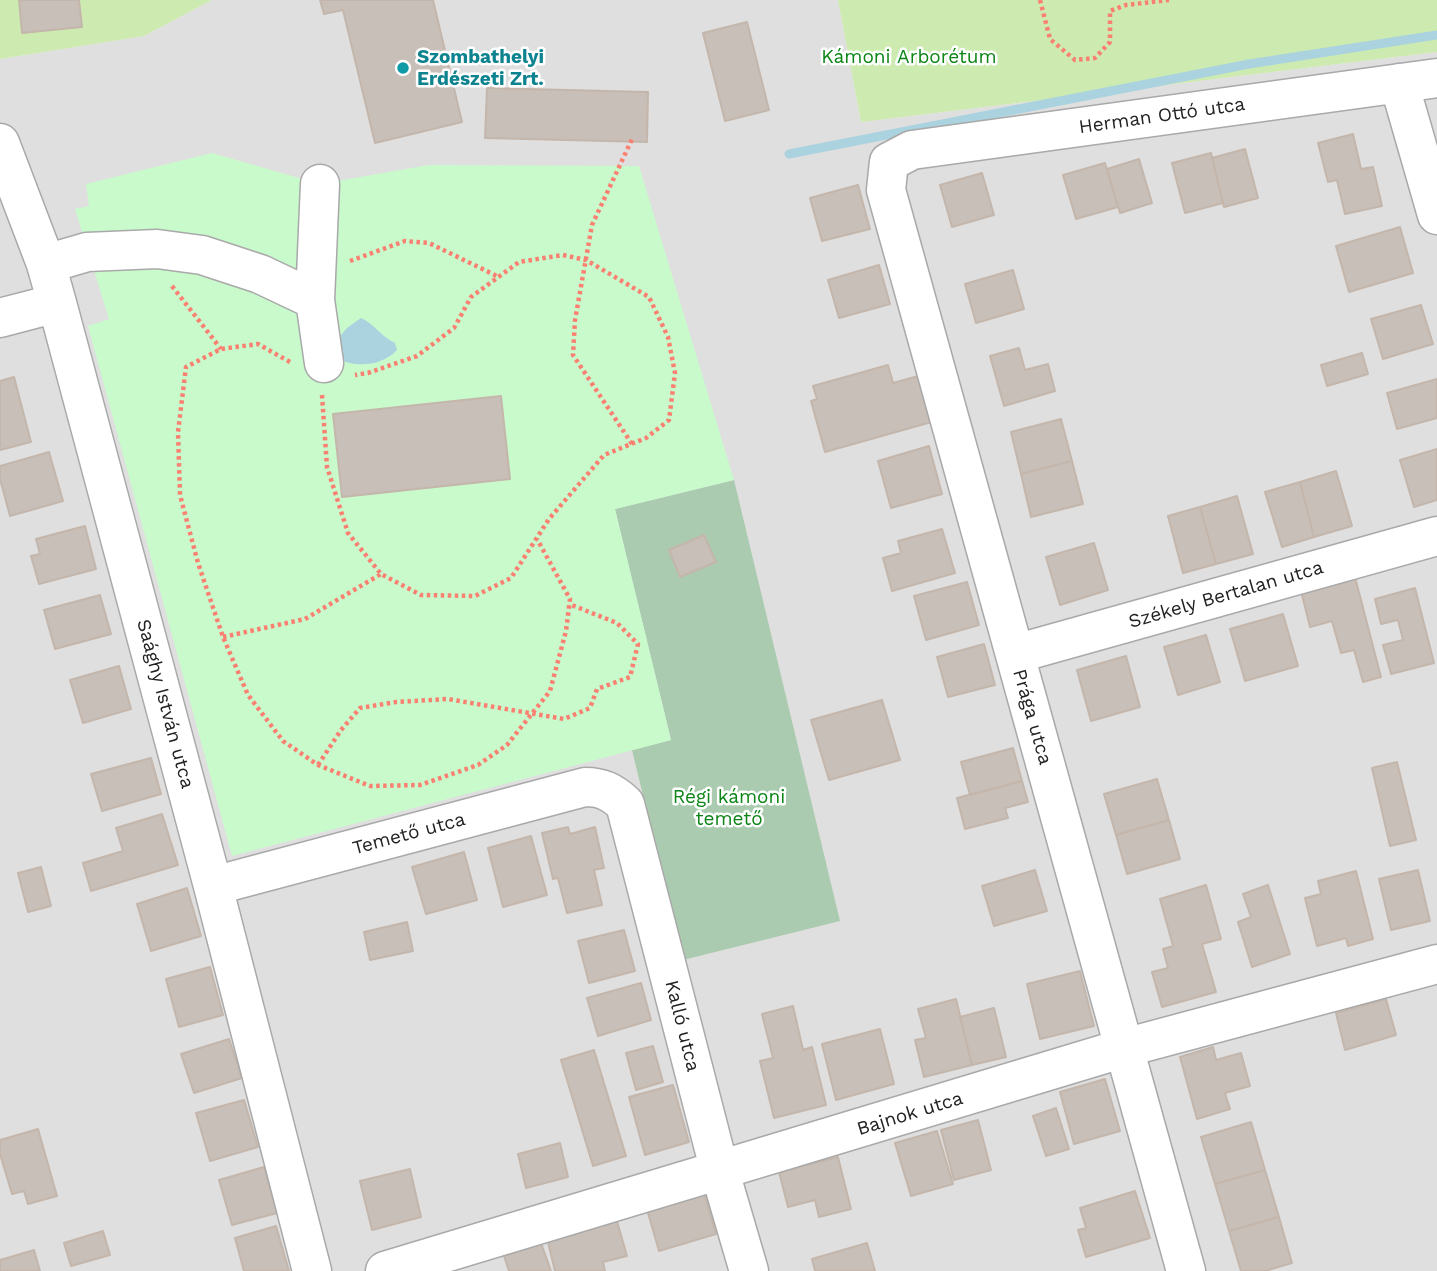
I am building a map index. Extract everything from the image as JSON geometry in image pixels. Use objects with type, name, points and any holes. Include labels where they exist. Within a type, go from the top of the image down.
[{"type":"street","name":"Herman Ottó utca","points":[[889,162],[912,150],[1437,78]]},
{"type":"street","points":[[1399,83],[1437,215]]},
{"type":"street","name":"Saághy István utca","points":[[0,143],[46,264],[57,303],[312,1271]]},
{"type":"street","name":"Prága utca","points":[[889,162],[886,190],[1186,1271]]},
{"type":"street","points":[[320,184],[316,282],[323,370]]},
{"type":"street","points":[[46,264],[87,252],[157,249],[202,255],[260,274],[316,282]]},
{"type":"street","points":[[0,318],[57,303]]},
{"type":"street","name":"Székely Bertalan utca","points":[[1015,654],[1437,536]]},
{"type":"street","name":"Temető utca","points":[[213,887],[584,787],[605,789]]},
{"type":"street","name":"Kalló utca","points":[[605,789],[625,804],[720,1172],[749,1271]]},
{"type":"street","name":"Bajnok utca","points":[[385,1271],[1124,1048],[1437,964]]},
{"type":"path","points":[[1040,0],[1050,39],[1075,60],[1095,58],[1110,41],[1110,11],[1125,3],[1170,0]]},
{"type":"path","points":[[632,443],[573,355],[575,320],[592,225],[634,137]]},
{"type":"path","points":[[316,282],[337,265],[405,241],[429,243],[499,277]]},
{"type":"path","points":[[157,249],[173,287],[221,349]]},
{"type":"path","points":[[323,370],[321,402],[327,467],[348,533],[381,574],[421,595],[475,596],[511,578],[549,519],[604,455],[646,438],[669,420],[675,373],[668,337],[649,297],[586,260],[563,256],[519,262],[471,297],[454,328],[417,356],[368,373],[323,370],[258,344],[221,349],[186,367],[178,432],[180,495],[198,563],[223,637],[248,695],[283,741],[318,765],[370,786],[420,785],[478,765],[507,745],[550,691],[566,631],[570,599],[537,539]]},
{"type":"path","points":[[223,637],[305,619],[381,574]]},
{"type":"path","points":[[318,765],[341,730],[360,708],[396,702],[448,699],[564,719],[590,708],[597,690],[630,677],[638,645],[617,623],[569,604]]},
{"type":"shaded area","points":[[212,0],[838,0],[861,122],[1437,52],[1437,1271],[0,1271],[0,59],[144,36]]},
{"type":"green space","points":[[0,0],[212,0],[144,36],[0,59]]},
{"type":"green space","name":"Kámoni Arborétum","points":[[838,0],[1437,0],[1437,52],[861,122]]},
{"type":"green space","points":[[212,153],[320,184],[429,165],[639,166],[734,480],[615,509],[671,740],[232,856],[88,326],[109,319],[75,209],[89,206],[86,184]]},
{"type":"green space","name":"Régi kámoni temető","points":[[734,480],[840,921],[683,960],[632,750],[671,740],[615,509]]},
{"type":"water","points":[[361,318],[395,343],[397,350],[384,359],[369,364],[353,364],[338,359],[336,341],[347,328]]},
{"type":"building","points":[[19,0],[79,0],[82,27],[22,33]]},
{"type":"building","name":"Szombathelyi Erdészeti Zrt.","points":[[320,0],[433,0],[462,122],[375,143],[343,10],[324,14]]},
{"type":"building","points":[[747,22],[769,110],[725,121],[703,33]]},
{"type":"building","points":[[487,88],[648,92],[647,142],[485,138]]},
{"type":"building","points":[[1353,134],[1361,169],[1373,167],[1382,206],[1345,214],[1337,180],[1328,182],[1318,143]]},
{"type":"building","points":[[1245,149],[1258,198],[1224,207],[1212,158]]},
{"type":"building","points":[[1211,153],[1223,203],[1185,213],[1172,163]]},
{"type":"building","points":[[1139,159],[1152,203],[1120,213],[1107,169]]},
{"type":"building","points":[[1105,163],[1118,207],[1076,219],[1063,175]]},
{"type":"building","points":[[982,173],[994,215],[952,227],[940,185]]},
{"type":"building","points":[[858,185],[870,229],[822,241],[810,198]]},
{"type":"building","points":[[1400,227],[1413,273],[1349,292],[1336,246]]},
{"type":"building","points":[[879,265],[890,304],[839,318],[828,280]]},
{"type":"building","points":[[1013,270],[1024,309],[976,323],[965,284]]},
{"type":"building","points":[[1421,305],[1433,344],[1383,359],[1371,319]]},
{"type":"building","points":[[1019,348],[1025,370],[1048,364],[1055,391],[1004,406],[990,356]]},
{"type":"building","points":[[1362,353],[1368,374],[1327,386],[1321,365]]},
{"type":"building","points":[[888,365],[893,383],[922,375],[935,421],[825,452],[811,401],[817,399],[813,386]]},
{"type":"building","points":[[14,377],[31,442],[0,450],[0,381]]},
{"type":"building","points":[[1437,379],[1437,418],[1397,429],[1387,393]]},
{"type":"building","points":[[501,396],[510,479],[342,497],[333,414]]},
{"type":"building","points":[[1061,419],[1072,461],[1021,474],[1011,432]]},
{"type":"building","points":[[929,446],[942,494],[891,508],[878,461]]},
{"type":"building","points":[[1437,449],[1437,500],[1414,507],[1400,460]]},
{"type":"building","points":[[49,452],[63,501],[10,516],[0,479],[0,466]]},
{"type":"building","points":[[1072,461],[1083,504],[1031,517],[1021,474]]},
{"type":"building","points":[[1336,471],[1352,526],[1314,537],[1300,482]]},
{"type":"building","points":[[1300,482],[1314,537],[1282,547],[1265,492]]},
{"type":"building","points":[[1237,496],[1253,554],[1216,564],[1200,507]]},
{"type":"building","points":[[1200,507],[1216,564],[1183,573],[1168,516]]},
{"type":"building","points":[[85,526],[96,569],[39,584],[31,556],[40,554],[36,539]]},
{"type":"building","points":[[942,529],[955,573],[892,591],[883,558],[901,553],[898,541]]},
{"type":"building","points":[[704,535],[716,562],[680,577],[669,550]]},
{"type":"building","points":[[1094,543],[1108,590],[1060,605],[1046,557]]},
{"type":"building","points":[[1355,577],[1381,677],[1363,682],[1354,650],[1341,653],[1332,621],[1310,627],[1301,591]]},
{"type":"building","points":[[967,582],[979,625],[926,640],[914,596]]},
{"type":"building","points":[[1415,588],[1434,663],[1391,674],[1383,645],[1403,640],[1398,620],[1381,624],[1375,599]]},
{"type":"building","points":[[100,595],[111,634],[55,649],[44,610]]},
{"type":"building","points":[[1283,614],[1298,666],[1245,681],[1230,629]]},
{"type":"building","points":[[1206,635],[1220,682],[1178,695],[1164,647]]},
{"type":"building","points":[[984,644],[995,685],[948,697],[937,657]]},
{"type":"building","points":[[1126,656],[1140,707],[1091,721],[1077,670]]},
{"type":"building","points":[[119,666],[131,709],[83,723],[70,680]]},
{"type":"building","points":[[882,700],[900,760],[829,780],[811,720]]},
{"type":"building","points":[[1013,748],[1022,781],[970,795],[961,762]]},
{"type":"building","points":[[151,758],[161,794],[102,811],[91,774]]},
{"type":"building","points":[[1397,762],[1416,840],[1390,846],[1372,768]]},
{"type":"building","points":[[1157,779],[1169,820],[1116,835],[1104,794]]},
{"type":"building","points":[[1022,781],[1028,802],[1005,808],[1008,818],[965,829],[957,798]]},
{"type":"building","points":[[162,814],[178,865],[91,891],[83,863],[123,851],[116,828]]},
{"type":"building","points":[[1169,820],[1180,859],[1127,874],[1116,835]]},
{"type":"building","points":[[568,827],[570,834],[595,827],[604,868],[594,870],[602,905],[567,913],[558,878],[553,879],[542,833]]},
{"type":"building","points":[[531,836],[547,895],[503,907],[488,848]]},
{"type":"building","points":[[464,852],[477,900],[426,914],[412,867]]},
{"type":"building","points":[[41,867],[51,906],[28,912],[18,873]]},
{"type":"building","points":[[1035,870],[1047,911],[994,926],[982,886]]},
{"type":"building","points":[[1418,870],[1430,921],[1391,930],[1379,879]]},
{"type":"building","points":[[1356,871],[1373,939],[1348,946],[1346,938],[1317,946],[1305,898],[1321,894],[1318,881]]},
{"type":"building","points":[[1206,885],[1221,939],[1202,944],[1216,992],[1162,1007],[1152,972],[1168,968],[1163,949],[1173,946],[1160,899]]},
{"type":"building","points":[[1268,885],[1290,954],[1252,967],[1238,922],[1251,917],[1243,894]]},
{"type":"building","points":[[187,888],[201,936],[151,951],[137,904]]},
{"type":"building","points":[[407,922],[413,951],[370,960],[364,932]]},
{"type":"building","points":[[624,930],[635,971],[589,983],[578,941]]},
{"type":"building","points":[[210,967],[223,1015],[179,1027],[166,979]]},
{"type":"building","points":[[1080,971],[1094,1026],[1040,1039],[1027,984]]},
{"type":"building","points":[[641,983],[651,1020],[598,1036],[587,998]]},
{"type":"building","points":[[956,999],[972,1065],[924,1077],[915,1040],[926,1038],[918,1009]]},
{"type":"building","points":[[1386,999],[1396,1035],[1345,1050],[1336,1013]]},
{"type":"building","points":[[793,1006],[803,1050],[812,1047],[826,1105],[774,1118],[760,1061],[773,1058],[762,1014]]},
{"type":"building","points":[[994,1008],[1006,1057],[972,1065],[960,1017]]},
{"type":"building","points":[[880,1029],[894,1084],[836,1100],[822,1044]]},
{"type":"building","points":[[229,1039],[242,1078],[194,1093],[181,1054]]},
{"type":"building","points":[[653,1046],[663,1082],[636,1090],[626,1053]]},
{"type":"building","points":[[1213,1047],[1216,1060],[1241,1053],[1250,1086],[1225,1093],[1230,1109],[1197,1119],[1180,1057]]},
{"type":"building","points":[[594,1050],[626,1156],[593,1166],[561,1060]]},
{"type":"building","points":[[1105,1079],[1120,1131],[1074,1144],[1060,1092]]},
{"type":"building","points":[[673,1085],[689,1142],[645,1155],[629,1097]]},
{"type":"building","points":[[244,1100],[258,1147],[210,1161],[196,1113]]},
{"type":"building","points":[[1056,1108],[1069,1149],[1046,1156],[1033,1116]]},
{"type":"building","points":[[978,1120],[991,1170],[954,1180],[941,1130]]},
{"type":"building","points":[[1251,1122],[1265,1170],[1215,1184],[1201,1137]]},
{"type":"building","points":[[38,1129],[57,1196],[28,1204],[24,1191],[12,1194],[0,1154],[0,1140]]},
{"type":"building","points":[[937,1131],[953,1184],[911,1196],[895,1143]]},
{"type":"building","points":[[560,1143],[568,1177],[526,1188],[518,1154]]},
{"type":"building","points":[[838,1157],[851,1209],[819,1217],[815,1200],[788,1207],[779,1172]]},
{"type":"building","points":[[264,1167],[277,1213],[232,1225],[219,1180]]},
{"type":"building","points":[[410,1169],[421,1217],[372,1230],[360,1181]]},
{"type":"building","points":[[1265,1170],[1279,1217],[1229,1231],[1215,1184]]},
{"type":"building","points":[[703,1189],[716,1234],[659,1251],[646,1206]]},
{"type":"building","points":[[1135,1191],[1150,1238],[1086,1257],[1078,1230],[1086,1228],[1080,1208]]},
{"type":"building","points":[[1279,1217],[1292,1263],[1265,1271],[1241,1271],[1229,1231]]},
{"type":"building","points":[[616,1218],[627,1256],[603,1262],[605,1271],[555,1271],[547,1238]]},
{"type":"building","points":[[276,1226],[289,1271],[244,1271],[235,1238]]},
{"type":"building","points":[[103,1231],[110,1255],[71,1266],[64,1243]]},
{"type":"building","points":[[541,1243],[551,1271],[509,1271],[504,1256]]},
{"type":"building","points":[[867,1243],[875,1271],[815,1271],[812,1259]]},
{"type":"building","points":[[34,1250],[40,1271],[0,1271],[0,1260]]},
{"type":"waterway","points":[[789,154],[1249,64],[1437,35]]},
{"type":"place","name":"Szombathelyi Erdészeti Zrt.","points":[[403,68]]}]
